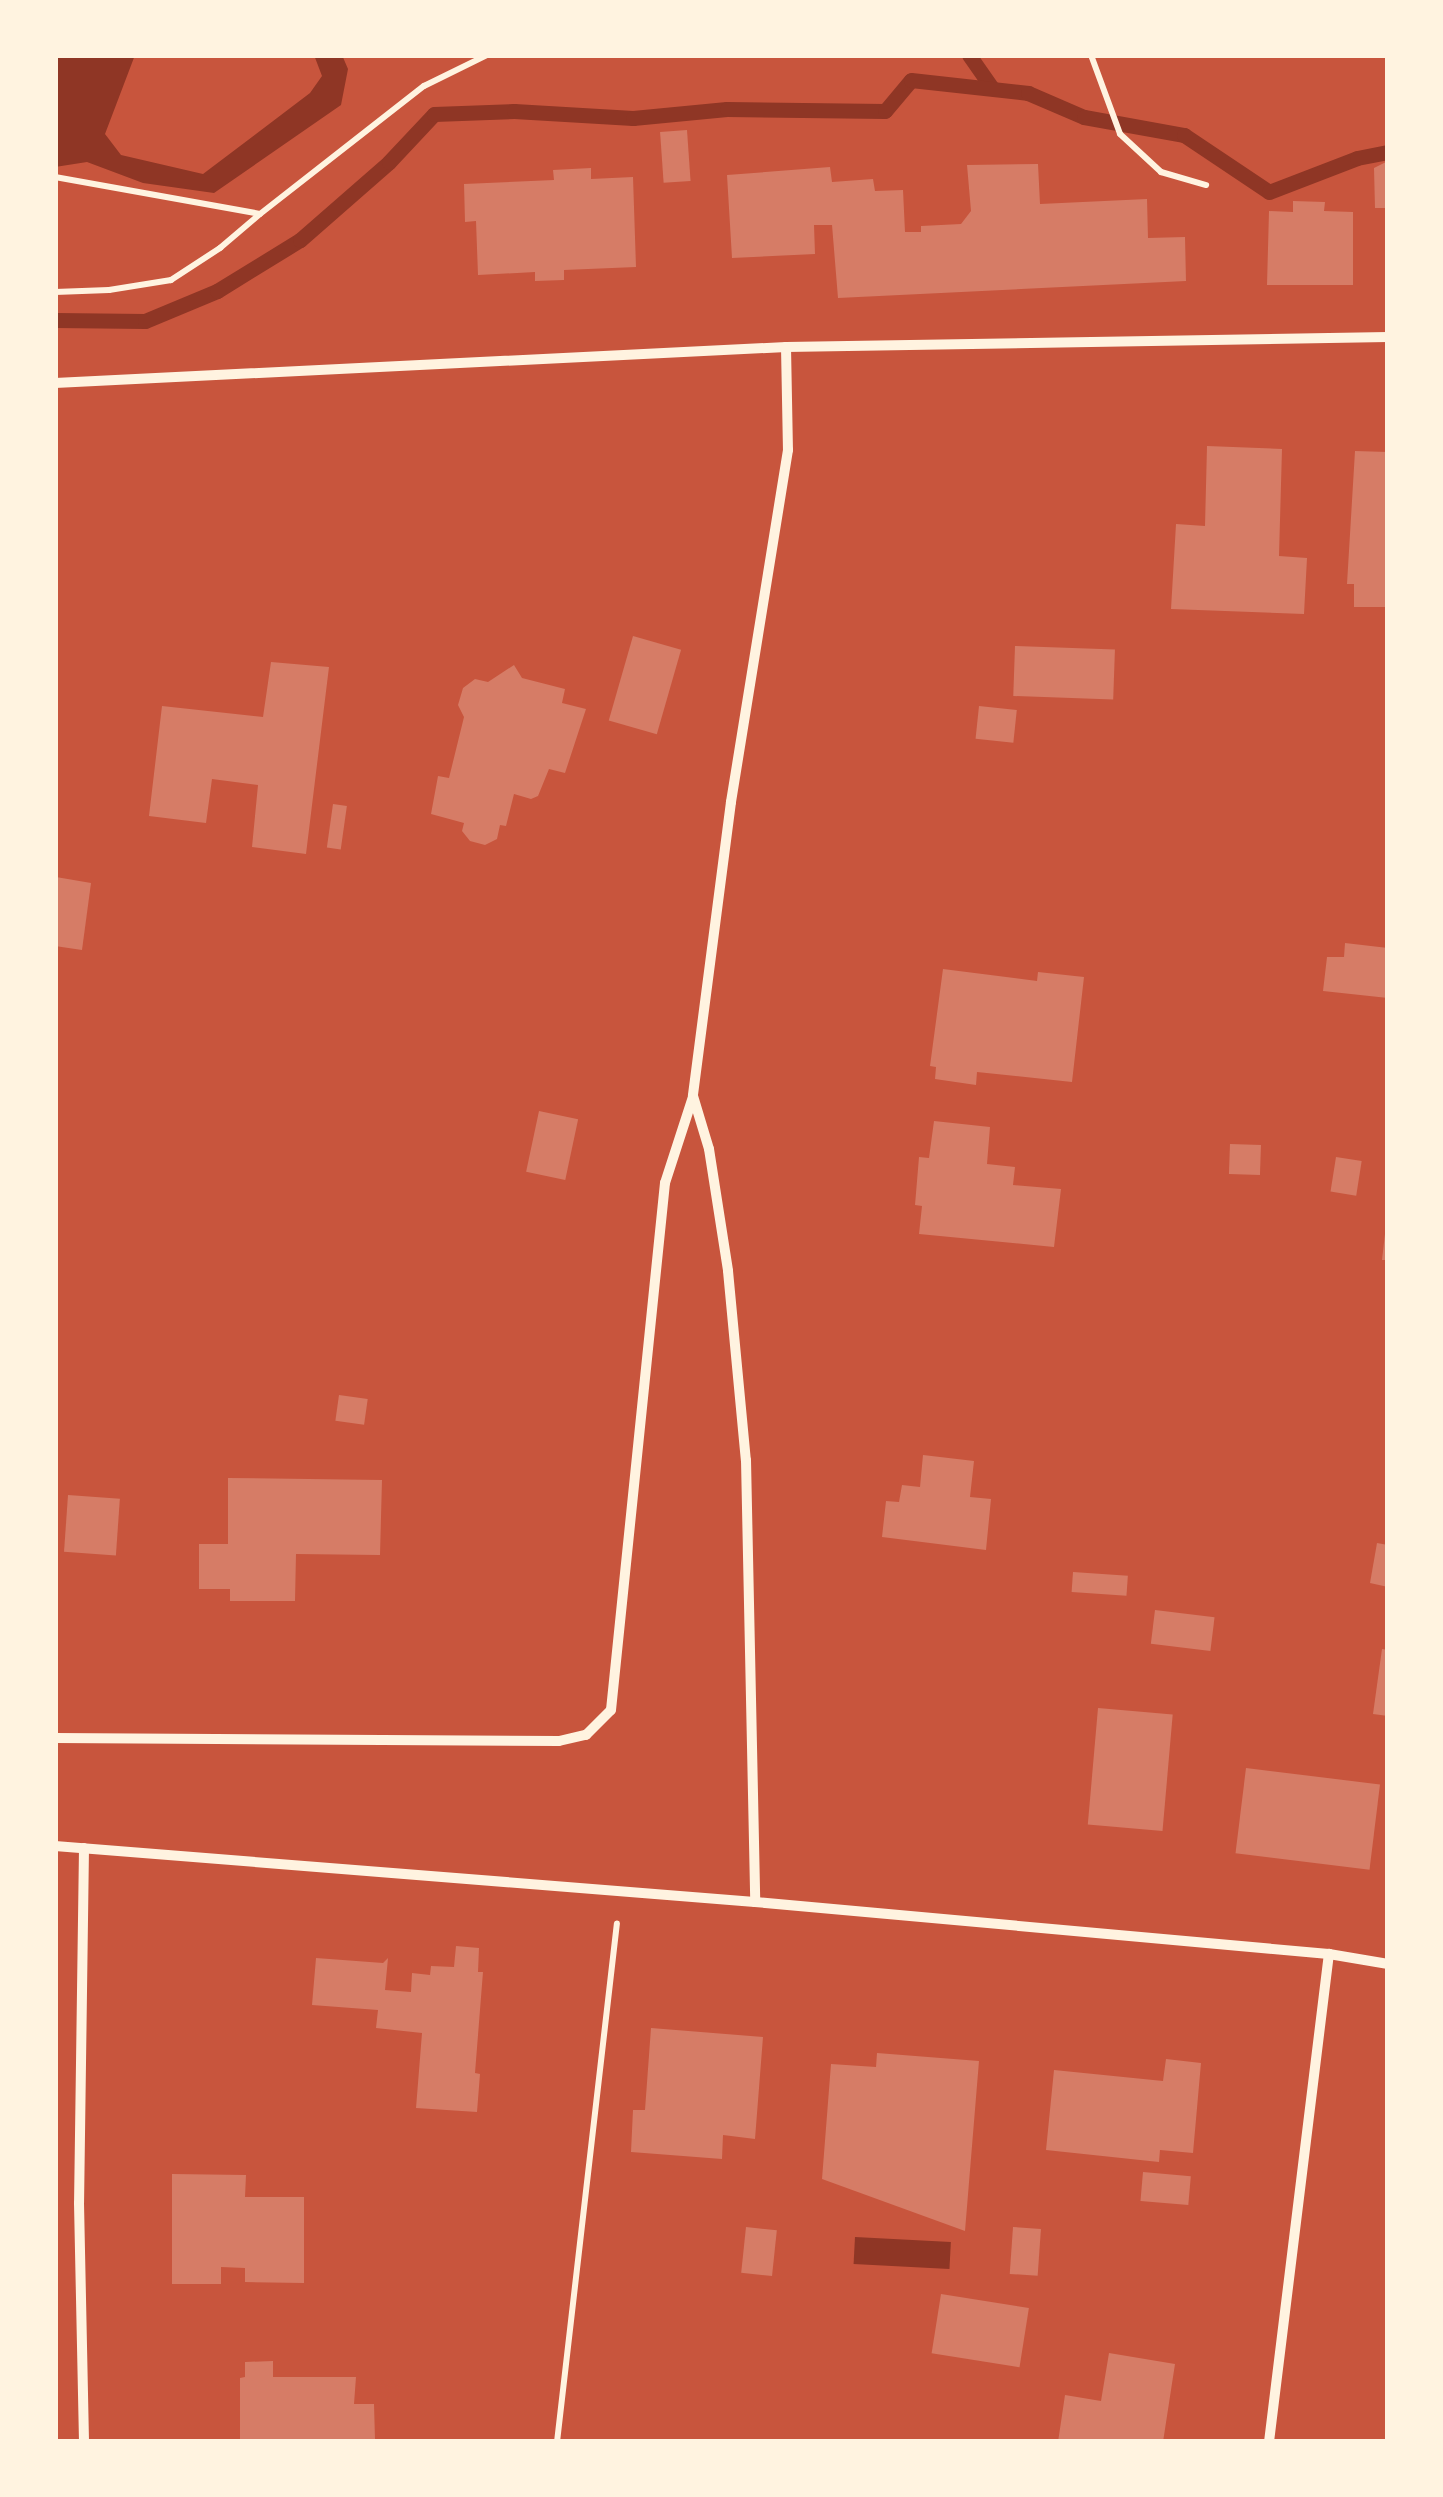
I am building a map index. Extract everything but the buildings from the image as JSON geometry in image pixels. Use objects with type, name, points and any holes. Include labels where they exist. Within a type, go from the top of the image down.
[{"type":"street","points":[[55,384],[786,347],[1388,337]]},
{"type":"street","points":[[55,1738],[559,1741],[586,1735],[611,1710],[664,1183],[693,1096],[731,802],[788,450],[786,347]]},
{"type":"street","points":[[693,1096],[709,1149],[728,1270],[746,1460],[756,1902]]},
{"type":"street","points":[[55,1846],[756,1902],[1328,1954],[1388,1964]]},
{"type":"street","points":[[84,1848],[78,2204],[84,2442]]},
{"type":"street","points":[[1269,2442],[1328,1954]]},
{"type":"path","points":[[55,292],[109,290],[171,280],[220,248],[424,86],[487,55]]},
{"type":"path","points":[[1091,55],[1120,134],[1161,172],[1206,185]]},
{"type":"path","points":[[55,178],[260,214]]},
{"type":"path","points":[[557,2442],[617,1923]]},
{"type":"shaded area","points":[[55,55],[135,55],[105,134],[121,155],[203,174],[310,93],[322,76],[314,55],[342,55],[348,69],[341,105],[214,193],[143,183],[87,162],[55,167]]},
{"type":"shaded area","points":[[855,2237],[951,2242],[949,2269],[854,2264]]},
{"type":"waterway","points":[[969,55],[992,88]]},
{"type":"waterway","points":[[55,320],[145,321],[217,291],[300,240],[389,162],[434,114],[514,111],[633,118],[727,109],[885,111],[911,80],[1028,93],[1084,117],[1184,135],[1269,192],[1357,158],[1388,152]]}]
